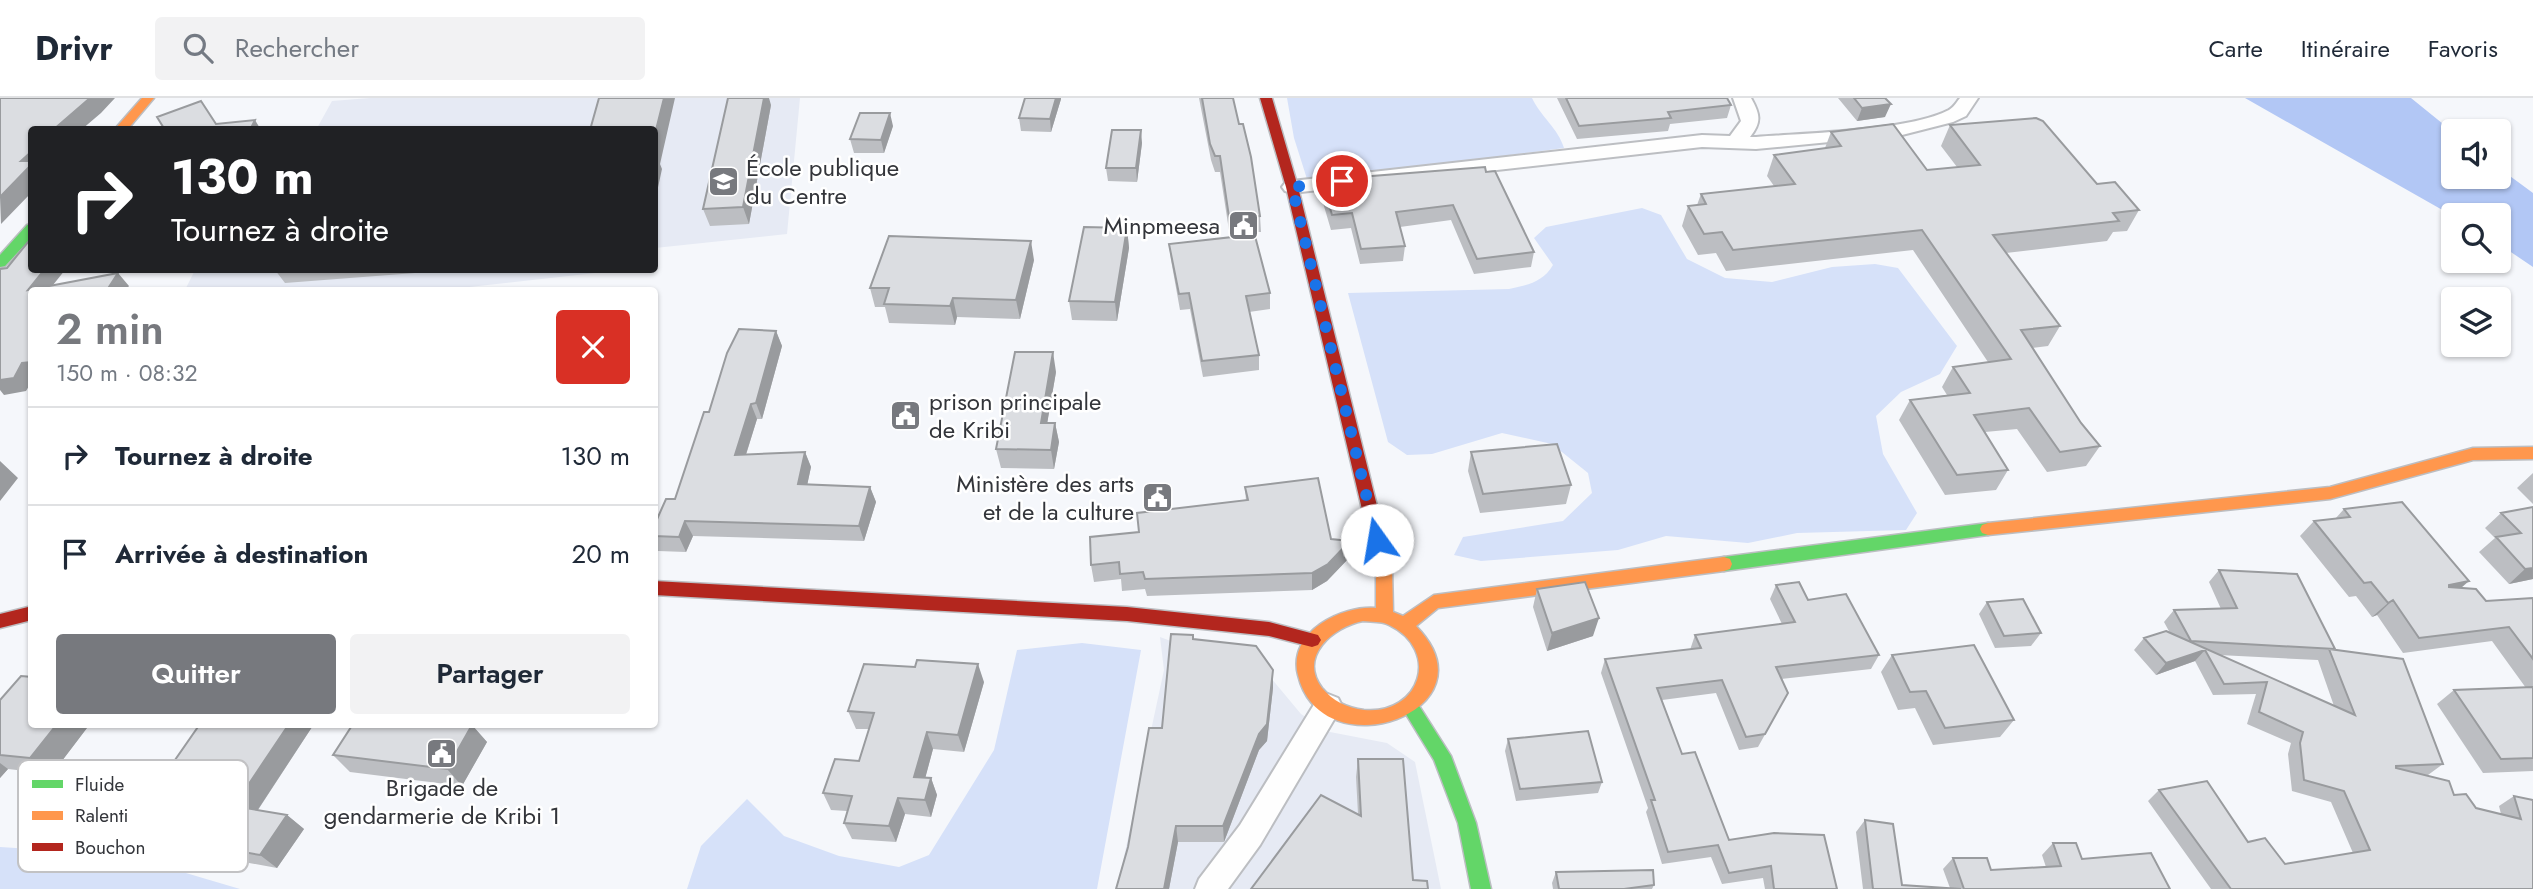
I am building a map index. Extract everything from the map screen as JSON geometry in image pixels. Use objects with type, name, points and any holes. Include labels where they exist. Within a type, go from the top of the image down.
[{"type":"street","points":[[124,126],[148,98]]},
{"type":"street","points":[[1266,98],[1292,187],[1384,567],[1385,616]]},
{"type":"street","points":[[1737,141],[1751,124],[1752,115],[1742,98]]},
{"type":"street","points":[[1292,187],[1702,141],[1756,143],[1902,129],[1959,112],[1969,98]]},
{"type":"street","points":[[0,263],[28,232]]},
{"type":"street","points":[[1404,625],[1433,602],[2012,525],[2330,493],[2473,454],[2533,453]]},
{"type":"street","points":[[658,587],[1127,614],[1269,629],[1312,640]]},
{"type":"street","points":[[0,621],[28,614]]},
{"type":"street","points":[[1363,614],[1385,616],[1404,625],[1418,639],[1427,655],[1429,674],[1423,691],[1410,706],[1391,715],[1370,719],[1348,716],[1328,706],[1317,695],[1309,681],[1306,653],[1312,640],[1325,626],[1343,617],[1363,614]]},
{"type":"street","points":[[1210,889],[1250,835],[1328,706]]},
{"type":"street","points":[[1410,706],[1442,756],[1467,823],[1481,889]]},
{"type":"shaded area","name":"École publique du Centre","points":[[370,98],[800,98],[787,234],[658,248],[658,126],[318,126],[332,101]]},
{"type":"shaded area","points":[[1287,98],[1532,98],[1558,134],[1564,148],[1307,179],[1294,138]]},
{"type":"shaded area","points":[[1642,208],[1661,215],[1687,259],[1725,278],[1772,282],[1832,267],[1875,264],[1898,268],[1957,346],[1940,374],[1901,392],[1876,416],[1883,454],[1917,513],[1906,530],[1797,533],[1748,543],[1666,536],[1618,550],[1481,561],[1454,555],[1463,537],[1563,521],[1592,493],[1588,473],[1552,444],[1502,433],[1432,454],[1407,455],[1388,442],[1348,293],[1509,289],[1522,286],[1540,279],[1553,265],[1534,238],[1546,227]]},
{"type":"shaded area","points":[[194,273],[595,273],[469,287],[186,287]]},
{"type":"shaded area","points":[[1160,637],[1271,678],[1301,714],[1330,732],[1387,743],[1415,762],[1441,889],[1117,889],[1164,670]]},
{"type":"shaded area","points":[[1082,643],[1141,650],[1097,889],[687,889],[701,846],[747,799],[784,836],[839,856],[899,867],[929,855],[994,750],[1017,650]]},
{"type":"shaded area","points":[[0,847],[18,848],[18,872],[182,872],[240,889],[0,889]]},
{"type":"water","points":[[2245,98],[2411,98],[2441,122],[2441,189],[2511,189],[2511,177],[2533,193],[2533,267],[2511,252],[2511,203],[2441,203],[2441,209]]},
{"type":"building","points":[[0,98],[90,98],[58,126],[28,126],[28,155],[21,161],[28,161],[28,168],[0,197]]},
{"type":"building","points":[[599,98],[664,98],[657,126],[591,126]]},
{"type":"building","points":[[728,98],[764,98],[743,207],[703,209]]},
{"type":"building","points":[[1025,98],[1056,98],[1050,119],[1019,118]]},
{"type":"building","points":[[1202,98],[1233,98],[1251,157],[1260,216],[1250,217],[1270,293],[1246,296],[1259,355],[1202,361],[1189,293],[1179,294],[1169,244],[1232,237],[1220,156],[1215,156],[1210,144]]},
{"type":"building","points":[[1566,98],[1727,98],[1731,105],[1668,112],[1671,118],[1579,126]]},
{"type":"building","points":[[1854,98],[1885,98],[1891,104],[1862,108]]},
{"type":"building","points":[[201,101],[216,124],[255,120],[252,126],[163,126],[157,117]]},
{"type":"building","points":[[860,113],[890,113],[881,140],[850,139]]},
{"type":"building","points":[[2036,118],[2043,121],[2097,184],[2115,182],[2139,210],[2113,213],[2119,221],[1993,235],[2060,326],[2021,330],[2081,423],[2100,446],[2060,452],[2029,408],[1974,415],[2008,470],[1957,475],[1910,400],[1970,393],[1953,367],[2011,359],[1922,230],[1733,250],[1722,232],[1704,234],[1688,206],[1706,204],[1701,194],[1795,184],[1774,155],[1841,146],[1831,132],[1893,124],[1927,170],[1980,165],[1950,125]]},
{"type":"building","points":[[1112,130],[1141,130],[1136,168],[1106,168]]},
{"type":"building","points":[[1485,167],[1486,172],[1495,171],[1534,252],[1477,259],[1453,205],[1396,212],[1405,246],[1361,249],[1352,213],[1332,215],[1322,180]]},
{"type":"building","points":[[1084,227],[1127,228],[1115,302],[1069,301]]},
{"type":"building","points":[[889,236],[1031,241],[1016,300],[953,298],[950,306],[884,304],[889,288],[870,288]]},
{"type":"building","points":[[28,242],[28,273],[42,273],[28,287],[28,362],[22,363],[14,378],[0,380],[0,269],[7,268]]},
{"type":"building","points":[[118,273],[109,287],[44,287]]},
{"type":"building","points":[[739,329],[776,331],[756,403],[751,404],[735,455],[805,452],[798,484],[870,487],[859,526],[685,521],[679,537],[658,536],[658,517],[666,499],[675,499],[704,412],[709,412],[727,353]]},
{"type":"building","points":[[1015,352],[1053,352],[1041,423],[1055,423],[1051,450],[996,449]]},
{"type":"building","points":[[1557,444],[1571,485],[1483,494],[1471,452]]},
{"type":"building","points":[[1318,478],[1331,539],[1350,541],[1328,564],[1312,573],[1145,579],[1143,572],[1120,574],[1119,562],[1091,565],[1090,537],[1139,532],[1137,513],[1248,500],[1245,487]]},
{"type":"building","points":[[2402,502],[2469,581],[2449,587],[2476,589],[2486,601],[2533,598],[2533,659],[2509,627],[2419,638],[2393,600],[2388,603],[2371,582],[2364,583],[2314,521],[2350,517],[2344,509]]},
{"type":"building","points":[[2533,507],[2533,568],[2525,569],[2496,537],[2521,533],[2501,513]]},
{"type":"building","points":[[2219,570],[2297,574],[2335,649],[2191,641],[2174,610],[2237,608]]},
{"type":"building","points":[[1585,582],[1599,618],[1552,633],[1537,589]]},
{"type":"building","points":[[1799,582],[1808,600],[1846,594],[1879,655],[1776,667],[1788,693],[1765,734],[1746,737],[1722,680],[1657,688],[1682,754],[1695,752],[1729,840],[1774,833],[1824,835],[1837,889],[1774,889],[1771,866],[1729,873],[1718,845],[1668,852],[1651,800],[1655,800],[1605,659],[1701,648],[1695,635],[1795,622],[1776,585]]},
{"type":"building","points":[[2023,599],[2041,633],[2004,636],[1987,602]]},
{"type":"building","points":[[2166,631],[2355,715],[2329,649],[2403,659],[2443,764],[2396,768],[2449,781],[2454,795],[2466,794],[2476,808],[2521,819],[2514,796],[2533,800],[2533,889],[2231,889],[2159,790],[2207,781],[2248,842],[2265,838],[2285,864],[2370,850],[2344,791],[2304,780],[2300,743],[2303,732],[2259,712],[2267,682],[2224,684],[2205,650],[2166,663],[2144,638]]},
{"type":"building","points":[[1171,634],[1256,646],[1273,670],[1267,724],[1259,734],[1223,826],[1176,826],[1164,889],[1116,889],[1128,847],[1149,728],[1162,728]]},
{"type":"building","points":[[1974,645],[2014,720],[1945,728],[1926,691],[1910,692],[1892,655]]},
{"type":"building","points":[[917,660],[978,664],[958,735],[927,732],[914,777],[931,778],[925,800],[898,798],[889,826],[844,823],[852,796],[823,793],[835,759],[859,761],[874,713],[848,711],[864,664],[915,667]]},
{"type":"building","points":[[21,676],[28,677],[28,728],[54,728],[30,758],[0,755],[0,700]]},
{"type":"building","points":[[2533,687],[2533,758],[2501,759],[2454,690]]},
{"type":"building","points":[[197,728],[286,728],[248,785],[248,760],[175,760]]},
{"type":"building","points":[[350,728],[470,728],[447,769],[333,755]]},
{"type":"building","points":[[1588,731],[1602,782],[1520,789],[1508,739]]},
{"type":"building","points":[[1358,759],[1403,759],[1413,880],[1427,881],[1428,889],[1251,889],[1321,795],[1361,816]]},
{"type":"building","points":[[248,808],[287,815],[260,855],[248,853]]},
{"type":"building","points":[[1865,820],[1893,824],[1902,885],[1961,889],[1873,889]]},
{"type":"building","points":[[2053,843],[2076,843],[2082,859],[2151,853],[2170,889],[1964,889],[1953,858],[1987,858],[1991,870],[2061,866]]},
{"type":"building","points":[[1653,870],[1654,885],[1624,889],[1559,889],[1556,872]]},
{"type":"traffic: fast","points":[[0,263],[28,232]]},
{"type":"traffic: fast","points":[[1724,564],[1988,529]]},
{"type":"traffic: fast","points":[[1410,706],[1442,756],[1467,823],[1481,889]]},
{"type":"traffic: slow","points":[[124,126],[148,98]]},
{"type":"traffic: slow","points":[[1988,529],[2330,493],[2473,454],[2533,453]]},
{"type":"traffic: slow","points":[[1373,522],[1384,567],[1385,616]]},
{"type":"traffic: slow","points":[[1404,625],[1434,602],[1724,564]]},
{"type":"traffic: slow","points":[[1363,614],[1387,617],[1407,628],[1416,637],[1427,661],[1428,673],[1419,697],[1408,707],[1383,717],[1356,717],[1331,707],[1320,699],[1306,674],[1305,661],[1316,638],[1337,622],[1363,614]]},
{"type":"traffic: jam","points":[[1266,98],[1292,187],[1373,522]]},
{"type":"traffic: jam","points":[[658,588],[1127,614],[1269,629],[1312,640]]},
{"type":"traffic: jam","points":[[0,621],[28,614]]},
{"type":"place","name":"École publique du Centre","points":[[723,182]]},
{"type":"place","name":"Minpmeesa","points":[[1243,226]]},
{"type":"place","name":"prison principale de Kribi","points":[[906,416]]},
{"type":"place","name":"Ministère des arts et de la culture","points":[[1157,498]]},
{"type":"place","name":"Brigade de gendarmerie de Kribi 1","points":[[442,754]]},
{"type":"route","points":[[1342,181],[1292,187],[1377,540]]}]
